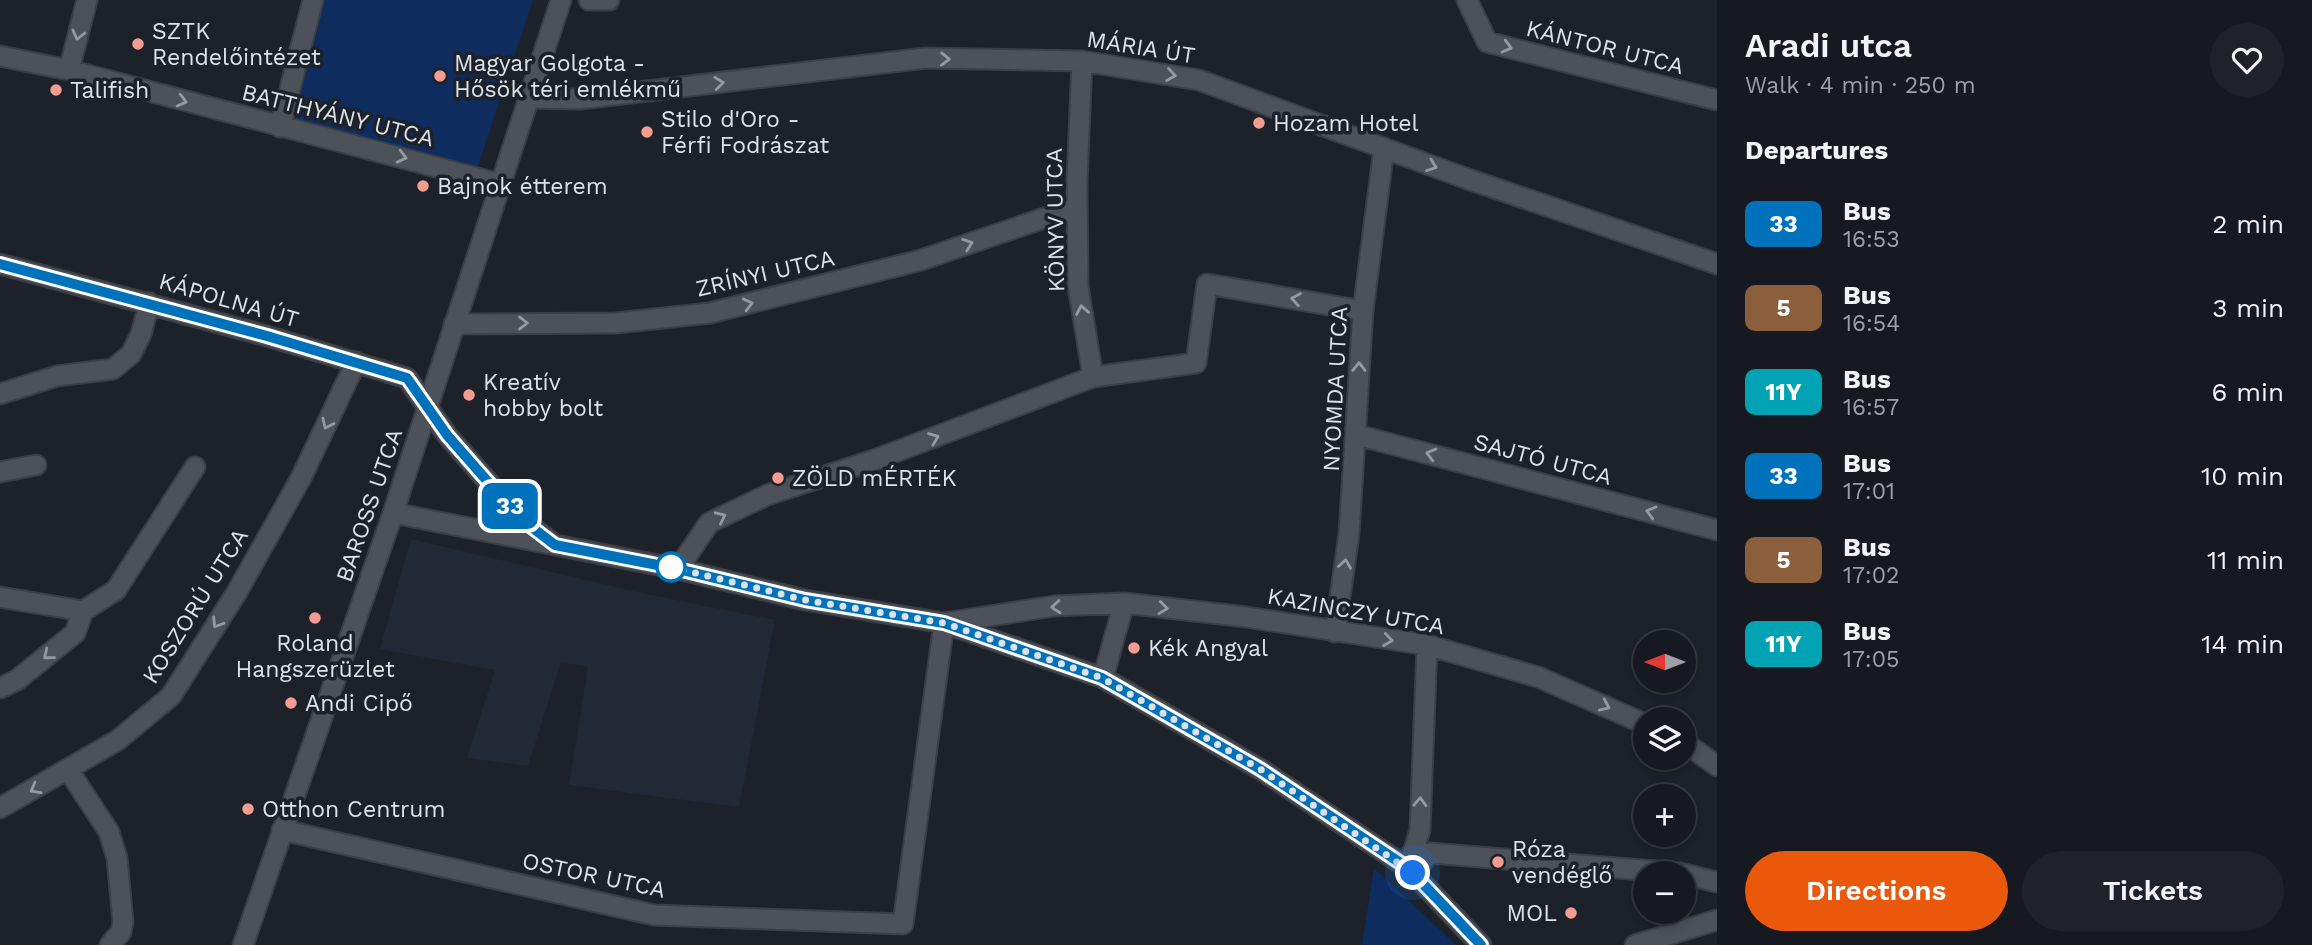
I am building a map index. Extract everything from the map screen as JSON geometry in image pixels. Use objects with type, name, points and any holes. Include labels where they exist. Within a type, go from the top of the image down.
[{"type":"street","points":[[69,70],[87,0]]},
{"type":"street","points":[[280,127],[313,0]]},
{"type":"street","name":"BAROSS UTCA","points":[[243,945],[428,409],[561,0]]},
{"type":"street","points":[[589,0],[609,0]]},
{"type":"street","name":"KÁNTOR UTCA","points":[[1468,0],[1487,42],[1717,100]]},
{"type":"street","name":"BATTHYÁNY UTCA","points":[[0,56],[69,70],[500,184]]},
{"type":"street","name":"MÁRIA ÚT","points":[[529,97],[580,99],[926,58],[1082,61],[1199,80],[1384,148],[1717,264]]},
{"type":"street","name":"KÖNYV UTCA","points":[[1082,61],[1077,207],[1078,286],[1093,377]]},
{"type":"street","name":"NYOMDA UTCA","points":[[1335,632],[1349,534],[1363,311],[1384,148]]},
{"type":"street","name":"ZRÍNYI UTCA","points":[[454,324],[616,323],[710,313],[921,260],[1077,207]]},
{"type":"street","name":"KÁPOLNA ÚT","points":[[0,264],[149,303],[407,378],[428,409],[521,519],[555,545]]},
{"type":"street","points":[[678,569],[709,523],[767,495],[874,460],[1093,377],[1196,363],[1207,284],[1363,311]]},
{"type":"street","points":[[0,394],[57,376],[113,369],[131,354],[141,334],[149,303]]},
{"type":"street","name":"KOSZORÚ UTCA","points":[[0,808],[69,771],[118,740],[171,696],[237,592],[301,478],[356,362]]},
{"type":"street","name":"SAJTÓ UTCA","points":[[1357,435],[1717,530]]},
{"type":"street","points":[[0,472],[36,465]]},
{"type":"street","points":[[0,688],[17,680],[75,633],[83,611],[116,590],[195,467]]},
{"type":"street","points":[[393,513],[678,569],[805,600],[944,623],[1102,678],[1260,769],[1410,870],[1481,945]]},
{"type":"street","points":[[0,597],[83,611]]},
{"type":"street","points":[[1102,678],[1124,603]]},
{"type":"street","name":"KAZINCZY UTCA","points":[[944,623],[1055,606],[1124,603],[1335,632],[1427,645],[1538,677],[1633,719]]},
{"type":"street","name":"OSTOR UTCA","points":[[282,830],[654,915],[903,924],[944,623]]},
{"type":"street","points":[[1410,870],[1420,830],[1427,645]]},
{"type":"street","points":[[1696,751],[1717,766]]},
{"type":"street","points":[[69,771],[109,832],[117,858],[123,922],[121,932],[110,945]]},
{"type":"street","points":[[1410,870],[1430,853],[1633,869]]},
{"type":"street","points":[[1696,877],[1717,882]]},
{"type":"street","points":[[1636,945],[1717,920]]},
{"type":"shaded area","points":[[313,0],[533,0],[475,175],[280,127]]},
{"type":"shaded area","points":[[411,539],[646,594],[775,620],[739,807],[569,785],[588,667],[561,662],[528,766],[467,758],[495,670],[380,649]]},
{"type":"shaded area","points":[[1374,868],[1456,945],[1362,945]]},
{"type":"bus line","name":"33","points":[[0,264],[267,336],[407,378],[447,435],[489,483],[521,519],[555,545],[678,569],[805,600],[944,623],[1102,678],[1260,769],[1408,868],[1481,945]]},
{"type":"place","name":"SZTK Rendelőintézet","points":[[138,44]]},
{"type":"place","name":"Magyar Golgota - Hősök téri emlékmű","points":[[440,76]]},
{"type":"place","name":"Talifish","points":[[56,90]]},
{"type":"place","name":"Hozam Hotel","points":[[1259,123]]},
{"type":"place","name":"Stilo d'Oro - Férfi Fodrászat","points":[[647,132]]},
{"type":"place","name":"Bajnok étterem","points":[[423,186]]},
{"type":"place","name":"Kreatív hobby bolt","points":[[469,395]]},
{"type":"place","name":"ZÖLD mÉRTÉK","points":[[778,478]]},
{"type":"place","name":"Roland Hangszerüzlet","points":[[315,618]]},
{"type":"place","name":"Kék Angyal","points":[[1134,648]]},
{"type":"place","name":"Andi Cipő","points":[[291,703]]},
{"type":"place","name":"Otthon Centrum","points":[[248,809]]},
{"type":"place","name":"Róza vendéglő","points":[[1498,862]]},
{"type":"place","name":"MOL","points":[[1571,913]]},
{"type":"route","points":[[671,567],[805,600],[944,623],[1102,678],[1260,769],[1413,873]]}]
